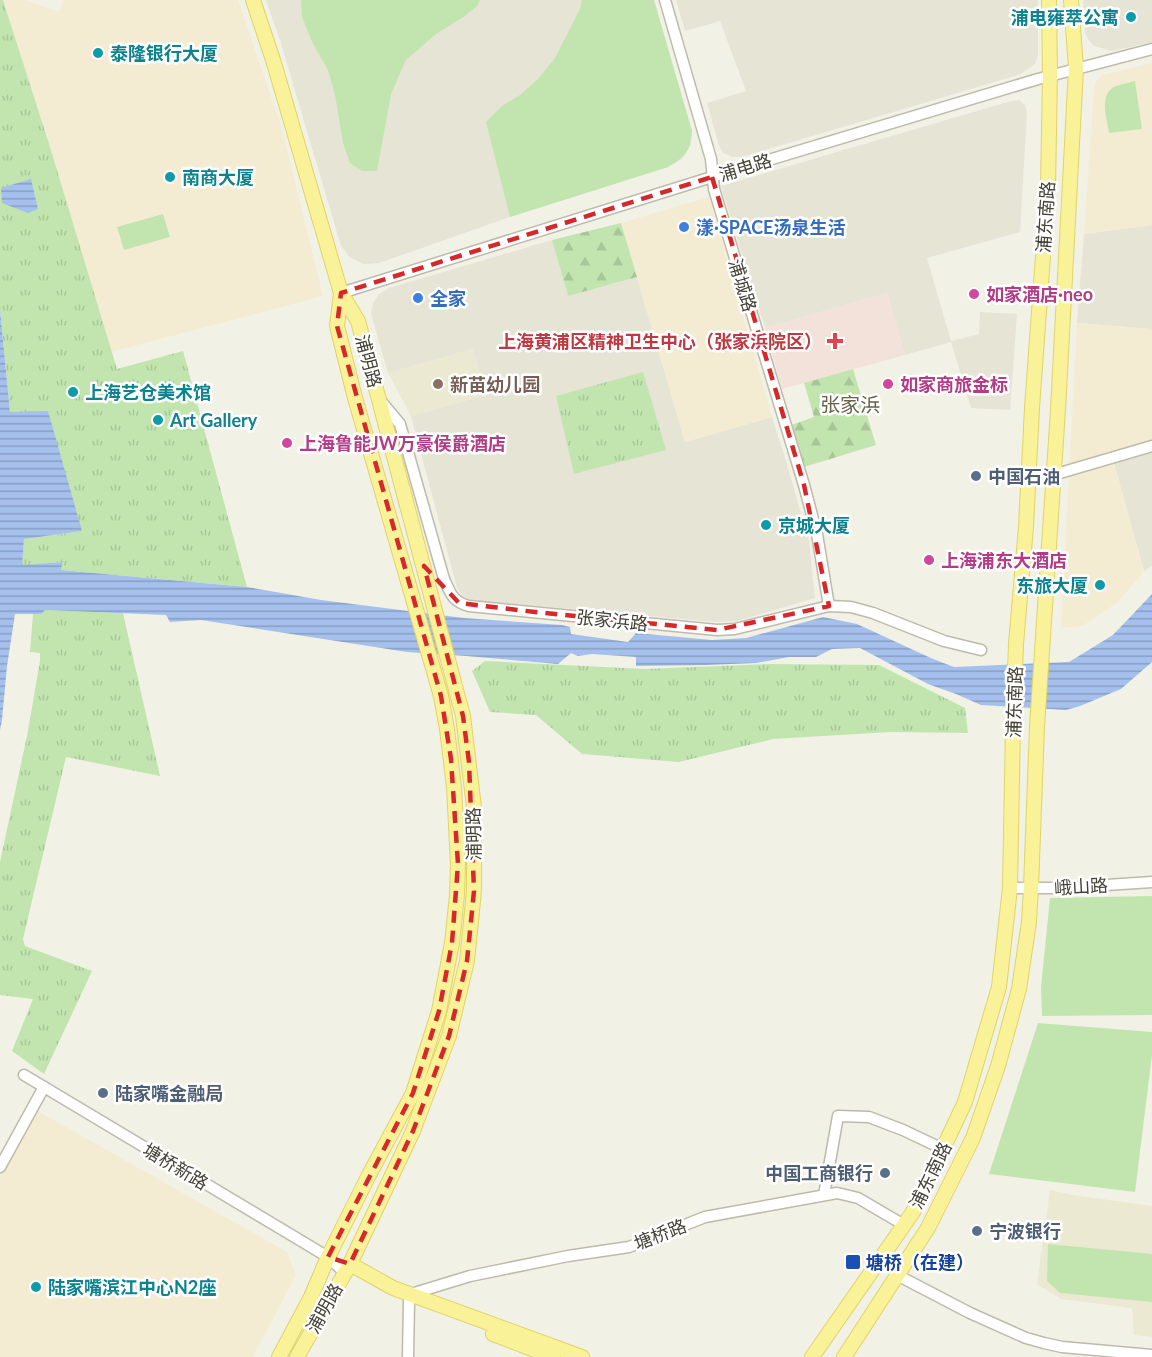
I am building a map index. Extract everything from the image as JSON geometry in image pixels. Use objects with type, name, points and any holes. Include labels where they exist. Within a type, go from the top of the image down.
[{"type":"main road","name":"浦明路","points":[[253,0],[341,293],[358,321],[463,717],[474,807],[474,891],[466,961],[449,1036],[413,1131],[347,1268],[297,1357]]},
{"type":"main road","name":"浦东南路","points":[[812,1357],[914,1212],[965,1102],[999,987],[1010,888],[1017,644],[1048,187],[1049,0]]},
{"type":"main road","name":"浦东南路","points":[[844,1357],[928,1228],[973,1138],[995,1076],[1019,989],[1029,922],[1037,727],[1076,68],[1071,0]]},
{"type":"main road","name":"浦明路","points":[[279,1357],[413,1093],[438,1011],[452,944],[457,895],[458,864],[454,787],[441,696],[355,398],[337,326],[341,293]]},
{"type":"main road","name":"塘桥新路","points":[[347,1268],[410,1298],[553,1357]]},
{"type":"main road","name":"塘桥新路","points":[[410,1298],[582,1357]]},
{"type":"street","name":"浦城路","points":[[665,0],[711,159],[714,189],[804,485],[817,534],[829,606]]},
{"type":"street","name":"浦电路","points":[[341,293],[712,177],[1050,75],[1152,49]]},
{"type":"street","name":"张家浜路","points":[[378,397],[400,424],[444,579],[450,594],[459,603],[469,606],[717,630],[735,629],[829,606],[851,608],[873,614],[944,641],[981,650]]},
{"type":"street","points":[[1053,475],[1152,446]]},
{"type":"street","name":"峨山路","points":[[1010,888],[1061,888],[1152,882]]},
{"type":"street","name":"塘桥新路","points":[[24,1075],[347,1268]]},
{"type":"street","points":[[0,1167],[44,1087]]},
{"type":"street","points":[[824,1196],[838,1116],[869,1117],[943,1149]]},
{"type":"street","name":"塘桥路","points":[[410,1298],[470,1276],[568,1256],[629,1247],[705,1217],[837,1193],[858,1198],[904,1225]]},
{"type":"street","points":[[897,1275],[970,1313],[1026,1338],[1062,1347],[1152,1355]]},
{"type":"street","points":[[408,1357],[410,1298]]},
{"type":"highlighted area","points":[[712,177],[804,485],[829,606],[717,630],[459,603],[424,566],[463,716],[469,762],[474,891],[467,961],[449,1036],[413,1131],[350,1264],[328,1257],[413,1093],[439,1011],[452,943],[458,864],[451,759],[441,696],[337,326],[341,293]]},
{"type":"shaded area","points":[[3,0],[25,0],[59,12],[64,0],[238,0],[282,129],[323,296],[111,352],[50,147]]},
{"type":"shaded area","points":[[266,0],[654,0],[692,131],[691,145],[682,159],[668,167],[510,217],[379,263],[363,264],[350,257],[341,246]]},
{"type":"shaded area","points":[[676,0],[1038,0],[1038,55],[1035,64],[1021,74],[742,157],[733,157],[723,153],[719,145],[707,103],[746,91],[720,21],[685,31]]},
{"type":"shaded area","points":[[1083,0],[1152,0],[1152,42],[1112,51],[1094,46],[1085,32]]},
{"type":"shaded area","points":[[1152,63],[1152,225],[1084,234],[1096,81],[1103,75]]},
{"type":"shaded area","points":[[1019,100],[1025,105],[1027,113],[1020,232],[927,258],[951,341],[979,334],[980,312],[1017,314],[1010,410],[971,408],[951,342],[905,355],[887,293],[765,328],[721,186]]},
{"type":"shaded area","points":[[709,197],[772,417],[685,442],[621,223]]},
{"type":"shaded area","points":[[1152,225],[1152,329],[1077,323],[1084,234]]},
{"type":"shaded area","points":[[552,240],[568,296],[637,277],[685,442],[772,417],[809,541],[815,598],[737,621],[716,622],[471,600],[462,595],[457,588],[411,416],[485,395],[473,349],[388,373],[371,314],[373,303],[379,294],[389,288]],"holes":[[[666,449],[574,474],[572,464]]]},
{"type":"shaded area","name":"上海黄浦区精神卫生中心（张家浜院区）","points":[[887,293],[905,355],[782,389],[765,328]]},
{"type":"shaded area","points":[[1077,323],[1152,329],[1152,440],[1111,454],[1144,571],[1118,602],[1082,626],[1061,628]]},
{"type":"shaded area","name":"新苗幼儿园","points":[[473,349],[485,395],[411,416],[388,373]]},
{"type":"shaded area","points":[[1152,451],[1152,566],[1144,571],[1114,463]]},
{"type":"shaded area","points":[[29,1106],[287,1252],[296,1275],[253,1357],[0,1357],[0,1163]]},
{"type":"shaded area","points":[[1050,1190],[1152,1206],[1152,1337],[1134,1335],[1132,1308],[1061,1299],[1037,1284]]},
{"type":"green space","points":[[0,0],[3,0],[50,147],[117,369],[183,351],[247,587],[61,570],[61,562],[21,566],[24,539],[82,531],[10,412],[0,309]]},
{"type":"green space","points":[[301,0],[480,0],[477,6],[465,16],[436,34],[406,60],[391,94],[377,171],[362,171],[350,163],[343,143],[335,95],[328,70],[313,44],[302,17]]},
{"type":"green space","points":[[582,0],[654,0],[692,131],[690,144],[683,156],[668,167],[510,217],[486,122],[502,106],[520,95],[538,79],[555,58],[580,9]]},
{"type":"green space","points":[[1135,81],[1142,129],[1109,133],[1105,106],[1107,94],[1116,86]]},
{"type":"green space","points":[[163,214],[170,237],[124,250],[117,227]]},
{"type":"green space","points":[[621,223],[637,277],[568,296],[552,240]]},
{"type":"green space","points":[[853,369],[876,445],[804,467],[791,425],[814,417],[804,383]]},
{"type":"green space","points":[[643,372],[666,450],[574,474],[556,396]]},
{"type":"green space","points":[[44,610],[123,613],[160,776],[66,757],[23,939],[25,946],[92,971],[44,1074],[12,1051],[33,999],[0,995],[0,862],[27,736],[40,661],[40,653],[30,652],[33,614]]},
{"type":"green space","points":[[485,661],[645,669],[770,664],[879,665],[965,708],[968,733],[891,732],[773,739],[679,762],[582,754],[536,715],[490,712],[472,671]]},
{"type":"green space","points":[[1152,896],[1152,1015],[1042,1016],[1041,987],[1050,898]]},
{"type":"green space","points":[[1038,1023],[1152,1032],[1152,1055],[1135,1192],[989,1174]]},
{"type":"green space","points":[[1048,1244],[1152,1254],[1152,1302],[1060,1293],[1047,1281]]},
{"type":"water","points":[[31,179],[38,209],[28,213],[2,203],[1,188]]},
{"type":"water","points":[[0,309],[10,412],[48,411],[82,531],[24,539],[22,565],[62,562],[61,570],[247,587],[321,600],[464,618],[562,625],[570,627],[571,634],[628,642],[636,633],[712,640],[746,638],[823,617],[857,624],[954,667],[1069,662],[1113,635],[1152,594],[1152,662],[1121,689],[1066,710],[981,705],[928,684],[860,648],[832,649],[816,657],[789,657],[756,663],[706,665],[636,666],[636,657],[592,654],[578,656],[571,653],[558,664],[407,652],[201,620],[170,622],[166,615],[45,610],[41,614],[15,614],[0,730]]},
{"type":"place","name":"浦电雍萃公寓","points":[[1131,17]]},
{"type":"place","name":"泰隆银行大厦","points":[[98,53]]},
{"type":"place","name":"南商大厦","points":[[170,177]]},
{"type":"place","name":"漾·SPACE汤泉生活","points":[[684,227]]},
{"type":"place","name":"如家酒店·neo","points":[[974,294]]},
{"type":"place","name":"全家","points":[[418,298]]},
{"type":"place","name":"上海黄浦区精神卫生中心（张家浜院区）","points":[[835,341]]},
{"type":"place","name":"新苗幼儿园","points":[[438,384]]},
{"type":"place","name":"如家商旅金标","points":[[888,384]]},
{"type":"place","name":"上海艺仓美术馆","points":[[73,392]]},
{"type":"place","name":"Art Gallery","points":[[158,420]]},
{"type":"place","name":"上海鲁能JW万豪侯爵酒店","points":[[287,443]]},
{"type":"place","name":"中国石油","points":[[976,476]]},
{"type":"place","name":"京城大厦","points":[[766,525]]},
{"type":"place","name":"上海浦东大酒店","points":[[929,560]]},
{"type":"place","name":"东旅大厦","points":[[1100,585]]},
{"type":"place","name":"陆家嘴金融局","points":[[103,1093]]},
{"type":"place","name":"中国工商银行","points":[[885,1173]]},
{"type":"place","name":"宁波银行","points":[[977,1231]]},
{"type":"place","name":"塘桥（在建）","points":[[853,1262]]},
{"type":"place","name":"陆家嘴滨江中心N2座","points":[[36,1287]]},
{"type":"district","name":"张家浜","points":[[850,404]]}]
